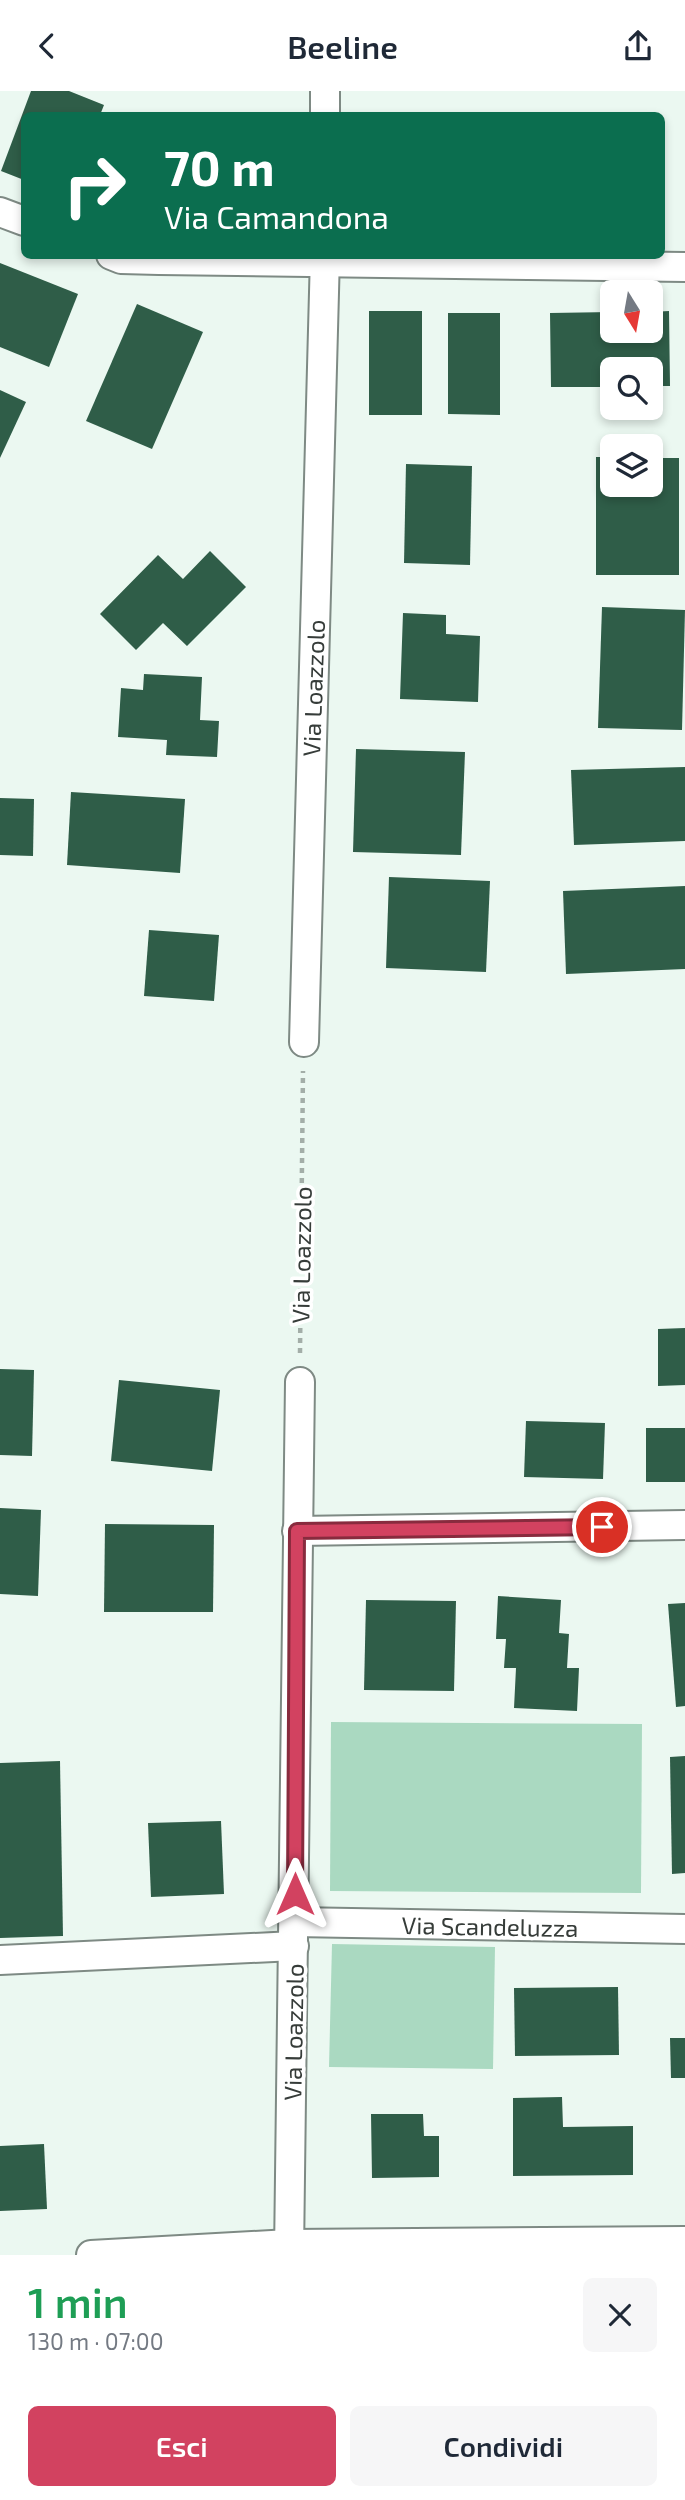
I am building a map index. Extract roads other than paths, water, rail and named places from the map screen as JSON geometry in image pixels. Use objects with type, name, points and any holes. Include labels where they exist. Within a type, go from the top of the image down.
[{"type":"street","points":[[325,91],[325,112]]},
{"type":"street","points":[[0,212],[21,221]]},
{"type":"street","points":[[121,259],[325,259],[685,267]]},
{"type":"street","name":"Via Loazzolo","points":[[304,1042],[325,259]]},
{"type":"street","name":"Via Loazzolo","points":[[289,2249],[300,1381]]},
{"type":"street","points":[[297,1531],[685,1525]]},
{"type":"street","name":"Via Scandeluzza","points":[[0,1960],[294,1934],[685,1929]]},
{"type":"street","points":[[91,2255],[685,2241]]}]
